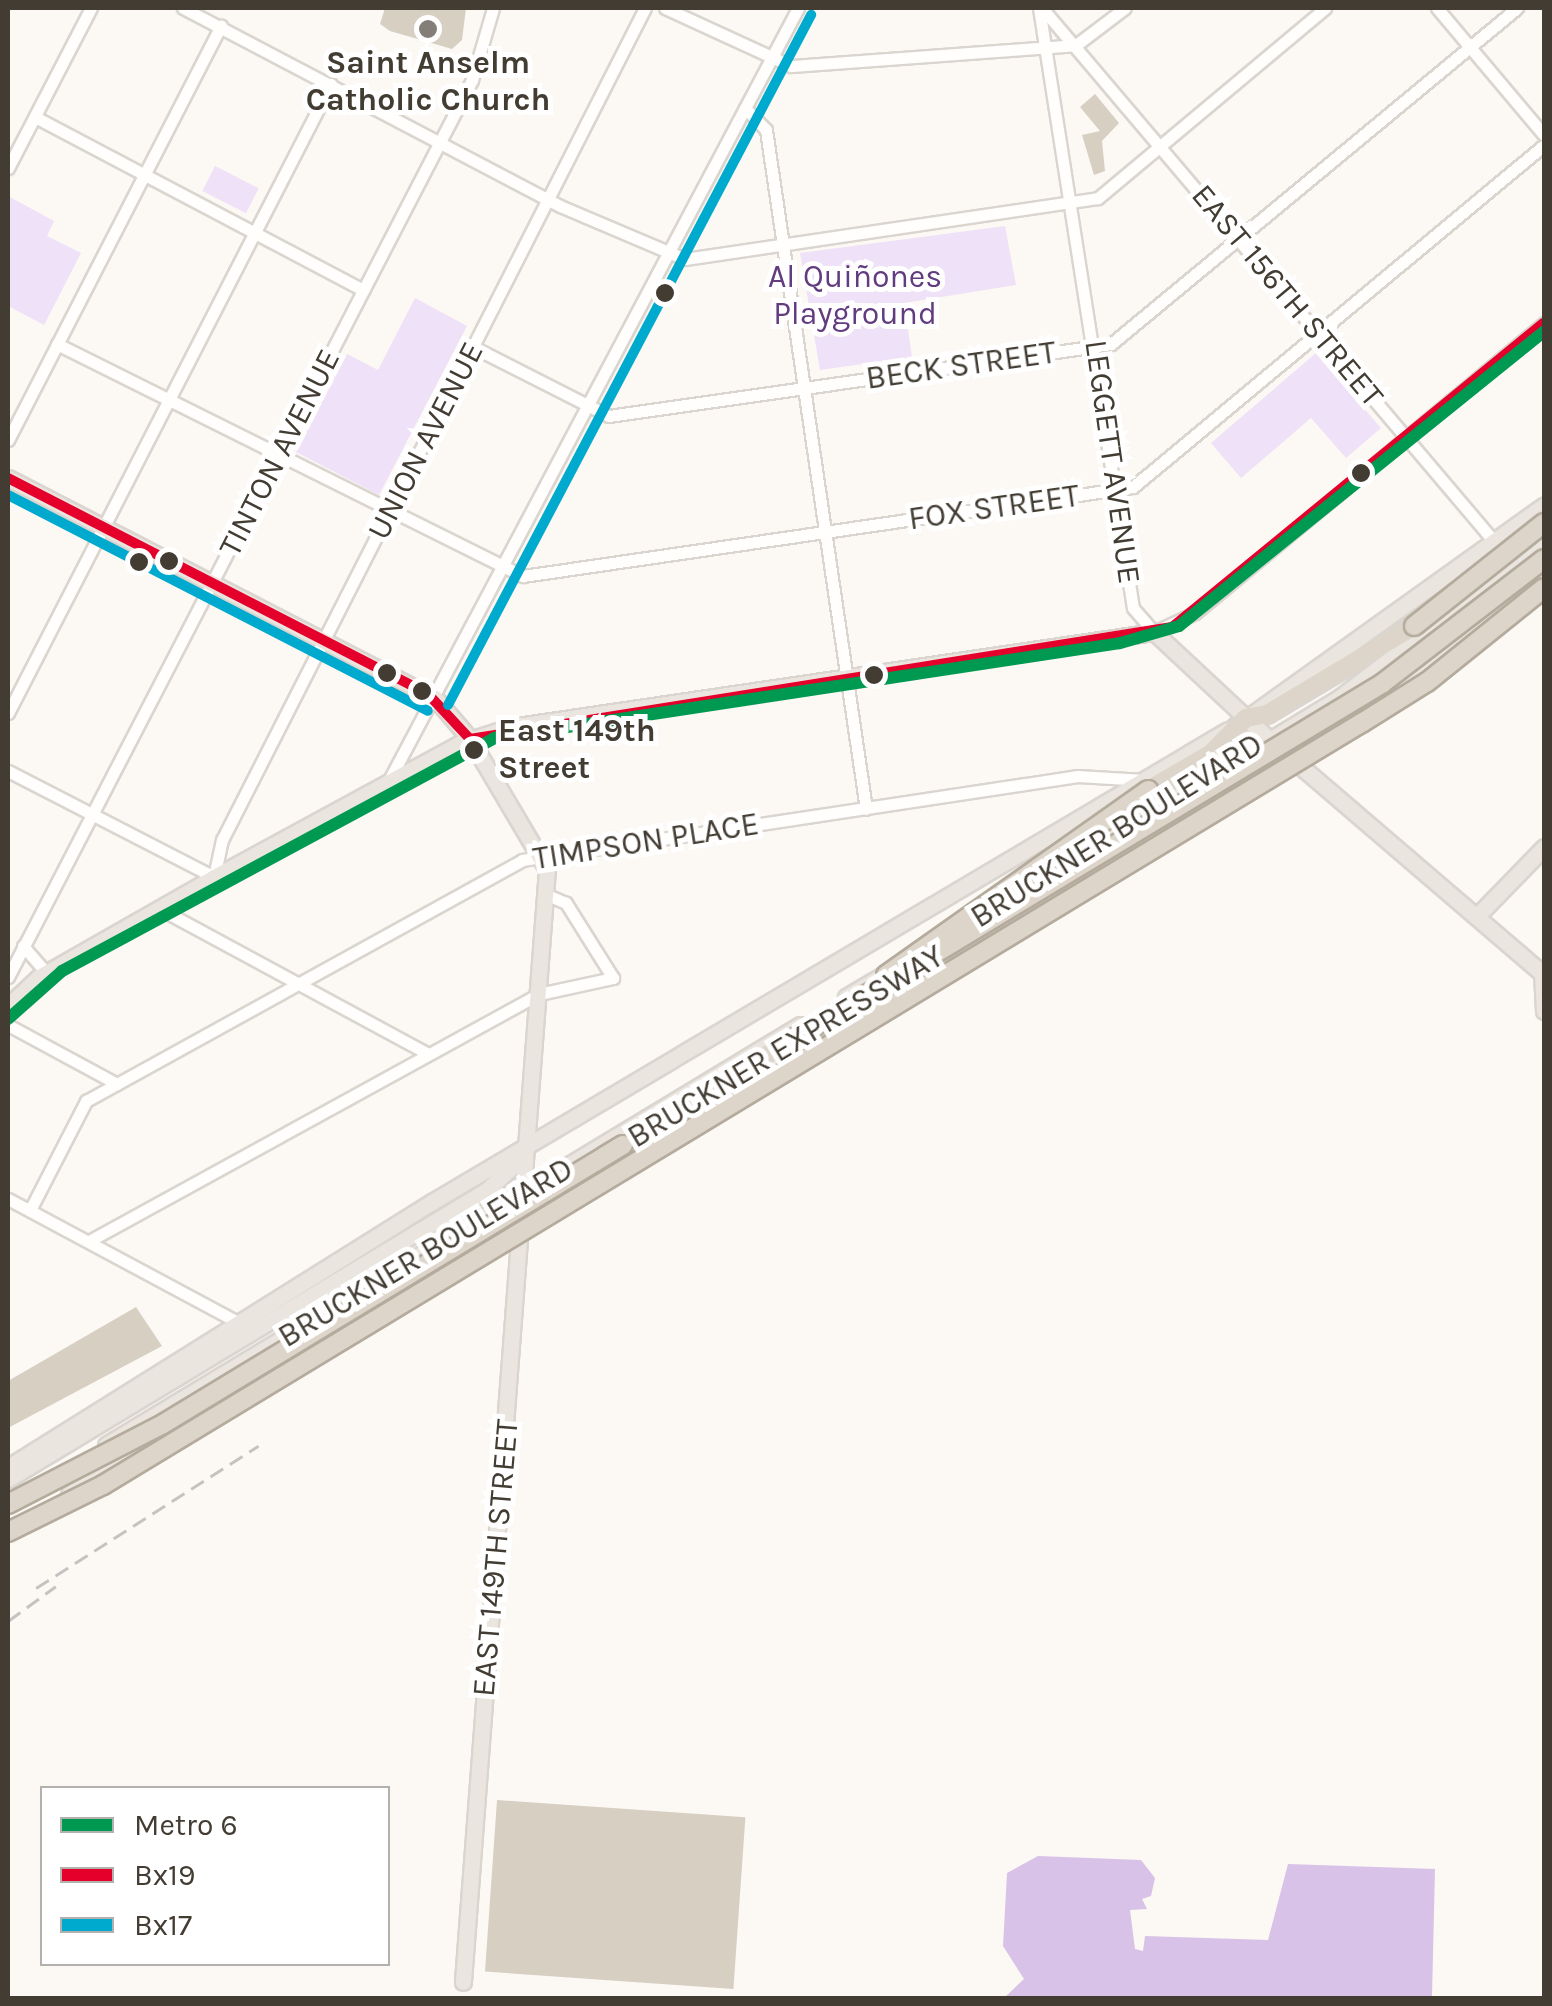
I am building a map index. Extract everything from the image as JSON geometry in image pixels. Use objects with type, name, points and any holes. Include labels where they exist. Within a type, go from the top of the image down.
[{"type":"highway","points":[[795,1038],[1147,786],[1210,754],[1246,718],[1267,714],[1414,626],[1544,523]]},
{"type":"highway","name":"BRUCKNER EXPRESSWAY","points":[[8,1504],[162,1424],[1384,683],[1544,559]]},
{"type":"highway","name":"BRUCKNER EXPRESSWAY","points":[[8,1529],[103,1485],[1379,712],[1540,583]]},
{"type":"main road","name":"EAST 149TH STREET","points":[[8,478],[435,698],[470,738],[542,856],[547,895],[463,1982]]},
{"type":"main road","name":"BRUCKNER BOULEVARD","points":[[1246,718],[1496,544],[1544,505]]},
{"type":"main road","name":"BRUCKNER BOULEVARD","points":[[8,1504],[1267,737],[1339,698],[1544,541]]},
{"type":"main road","name":"BRUCKNER BOULEVARD","points":[[8,1529],[522,1214],[1294,760],[1540,583]]},
{"type":"main road","points":[[8,1006],[46,972],[470,738],[1154,632]]},
{"type":"main road","name":"LEGGETT AVENUE","points":[[1154,632],[1267,737],[1543,974]]},
{"type":"main road","name":"BRUCKNER BOULEVARD","points":[[8,1467],[237,1322],[1147,786]]},
{"type":"main road","points":[[1477,916],[1544,847]]},
{"type":"main road","points":[[1543,974],[1544,1011]]},
{"type":"main road","name":"BRUCKNER BOULEVARD","points":[[8,1479],[486,1190],[528,1151]]},
{"type":"main road","points":[[156,1415],[231,1394]]},
{"type":"street","points":[[8,168],[91,8]]},
{"type":"street","points":[[184,8],[666,257],[1098,198],[1325,8]]},
{"type":"street","name":"TINTON AVENUE","points":[[8,976],[472,80],[493,8]]},
{"type":"street","name":"UNION AVENUE","points":[[214,877],[222,840],[645,8]]},
{"type":"street","points":[[665,8],[769,60],[791,66],[1076,45],[1125,8]]},
{"type":"street","points":[[388,784],[798,8]]},
{"type":"street","name":"EAST 156TH STREET","points":[[1040,8],[1076,45],[1515,566],[1540,583]]},
{"type":"street","name":"LEGGETT AVENUE","points":[[1040,8],[1051,48],[1134,616],[1154,632]]},
{"type":"street","points":[[1437,8],[1544,135]]},
{"type":"street","name":"BECK STREET","points":[[475,348],[609,416],[1111,344],[1517,8]]},
{"type":"street","points":[[8,440],[221,26]]},
{"type":"street","points":[[8,713],[331,84]]},
{"type":"street","points":[[744,108],[766,130],[866,809]]},
{"type":"street","points":[[35,116],[364,290]]},
{"type":"street","name":"FOX STREET","points":[[503,572],[523,576],[1133,487],[1544,145]]},
{"type":"street","points":[[1154,632],[1195,614],[1544,324]]},
{"type":"street","points":[[57,344],[503,572]]},
{"type":"street","points":[[8,771],[214,877]]},
{"type":"street","name":"TIMPSON PLACE","points":[[30,1210],[86,1101],[522,860],[1078,776],[1147,786]]},
{"type":"street","points":[[89,1240],[540,994],[613,978],[566,903],[547,895]]},
{"type":"street","points":[[162,910],[427,1054]]},
{"type":"street","points":[[24,946],[46,972]]},
{"type":"street","points":[[8,1026],[118,1084]]},
{"type":"street","points":[[8,1199],[237,1322]]},
{"type":"green space","points":[[215,166],[259,188],[246,213],[202,191]]},
{"type":"green space","points":[[8,196],[54,221],[47,236],[81,253],[44,325],[8,306]]},
{"type":"green space","name":"Al Quiñones Playground","points":[[1005,226],[1016,285],[904,303],[912,357],[820,370],[800,253]]},
{"type":"green space","points":[[415,298],[467,326],[379,495],[296,452],[347,354],[378,370]]},
{"type":"green space","points":[[1316,353],[1381,428],[1346,458],[1311,418],[1241,478],[1211,443]]},
{"type":"shaded area","points":[[1038,1856],[1141,1860],[1155,1878],[1151,1896],[1142,1899],[1147,1909],[1130,1910],[1135,1949],[1143,1951],[1145,1936],[1268,1940],[1288,1864],[1435,1869],[1432,1996],[1454,1998],[1004,1998],[1024,1979],[1003,1946],[1007,1873]]},
{"type":"building","name":"Saint Anselm Catholic Church","points":[[385,8],[466,8],[462,40],[452,49],[390,31],[380,24]]},
{"type":"building","points":[[1095,94],[1119,123],[1102,141],[1105,171],[1094,175],[1082,135],[1100,131],[1080,107]]},
{"type":"building","points":[[136,1307],[162,1346],[8,1428],[8,1381]]},
{"type":"building","points":[[497,1800],[745,1817],[733,1989],[485,1972]]},
{"type":"railway","points":[[36,1588],[258,1446]]},
{"type":"railway","points":[[8,1621],[56,1586]]},
{"type":"metro line","name":"6","points":[[8,1019],[62,971],[495,738],[1120,643],[1179,626],[1544,332]]},
{"type":"transit line","name":"Bx17","points":[[448,705],[811,15]]},
{"type":"transit line","name":"Bx19","points":[[470,739],[1172,627],[1544,323]]},
{"type":"transit line","name":"Bx19","points":[[8,478],[428,694],[470,739]]},
{"type":"transit line","name":"Bx17","points":[[8,495],[428,711]]},
{"type":"place","name":"Saint Anselm Catholic Church","points":[[428,29]]},
{"type":"place","name":"East 149th Street","points":[[474,750]]}]
